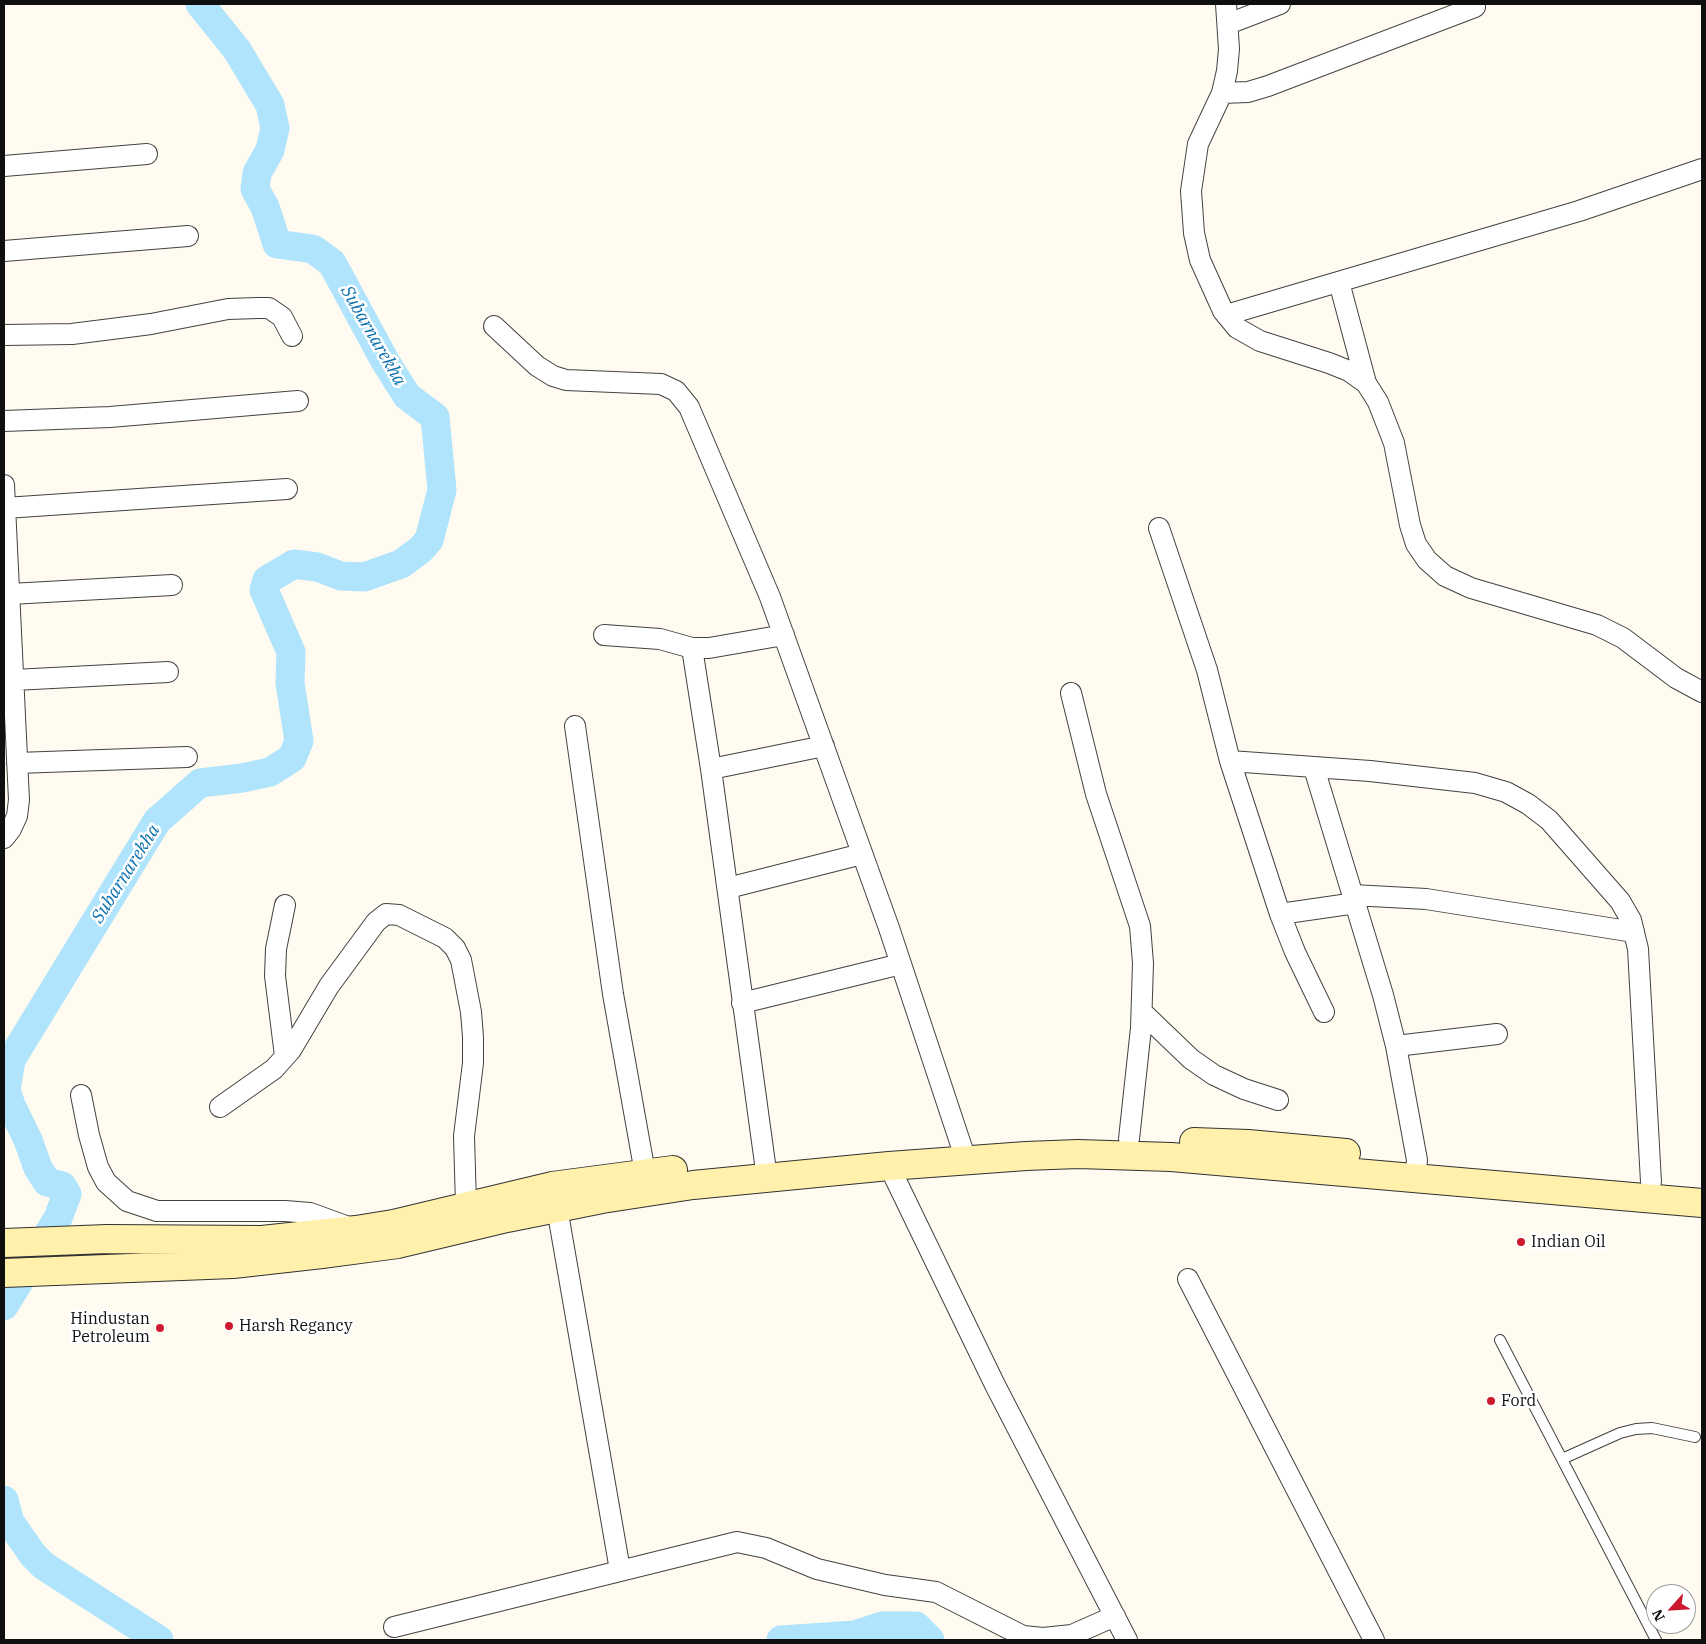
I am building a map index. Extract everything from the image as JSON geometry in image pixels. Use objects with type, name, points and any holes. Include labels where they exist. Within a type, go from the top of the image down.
[{"type":"main road","points":[[4,1243],[107,1239],[262,1240],[393,1224],[466,1205],[552,1186],[645,1173],[888,1166],[963,1151],[1052,1137],[1248,1144],[1416,1170]]},
{"type":"main road","points":[[4,1273],[233,1264],[398,1244],[474,1225],[556,1208],[693,1185],[766,1169],[963,1151],[1128,1155],[1416,1170],[1596,1185],[1702,1203]]},
{"type":"main road","points":[[1596,1185],[1651,1182],[1702,1186]]},
{"type":"street","points":[[1226,4],[1229,49],[1222,93],[1198,144],[1191,191],[1194,233],[1200,260],[1208,283],[1226,315],[1237,328],[1260,341],[1349,371],[1366,383]]},
{"type":"street","points":[[1228,24],[1280,4]]},
{"type":"street","points":[[1222,93],[1248,92],[1268,86],[1475,7]]},
{"type":"street","points":[[4,166],[147,154]]},
{"type":"street","points":[[1226,315],[1579,210],[1702,169]]},
{"type":"street","points":[[4,251],[188,236]]},
{"type":"street","points":[[1339,282],[1366,383],[1387,420],[1394,443],[1410,525],[1416,544],[1427,560],[1445,576],[1472,588],[1597,624],[1623,638],[1676,678],[1702,692]]},
{"type":"street","points":[[4,335],[72,334],[151,324],[228,309],[269,308],[282,317],[292,336]]},
{"type":"street","points":[[494,326],[537,366],[553,376],[566,380],[661,384],[676,391],[688,407],[701,433],[784,635],[901,964],[963,1151]]},
{"type":"street","points":[[4,421],[110,416],[298,401]]},
{"type":"street","points":[[4,484],[19,800],[17,816],[4,838]]},
{"type":"street","points":[[5,508],[287,489]]},
{"type":"street","points":[[1159,528],[1208,670],[1230,762],[1280,914],[1295,952],[1324,1012]]},
{"type":"street","points":[[10,594],[172,585]]},
{"type":"street","points":[[604,635],[660,640],[692,648],[709,648],[784,635]]},
{"type":"street","points":[[692,648],[712,769],[742,1003],[766,1169]]},
{"type":"street","points":[[14,680],[168,672]]},
{"type":"street","points":[[1071,693],[1096,794],[1140,926],[1143,963],[1142,1012],[1129,1139]]},
{"type":"street","points":[[575,726],[614,994],[645,1173]]},
{"type":"street","points":[[712,769],[824,746]]},
{"type":"street","points":[[18,763],[187,757]]},
{"type":"street","points":[[1230,762],[1370,770],[1475,783],[1506,792],[1528,804],[1549,820],[1620,901],[1631,920],[1638,949],[1651,1182]]},
{"type":"street","points":[[1314,768],[1383,995],[1396,1046],[1416,1170]]},
{"type":"street","points":[[728,888],[862,854]]},
{"type":"street","points":[[1280,914],[1354,899],[1426,899],[1634,932]]},
{"type":"street","points":[[285,905],[276,949],[275,976],[285,1056]]},
{"type":"street","points":[[220,1107],[257,1083],[285,1056],[314,1014],[329,986],[381,917],[393,914],[399,915],[445,938],[455,948],[461,960],[471,1012],[473,1063],[464,1136],[466,1205]]},
{"type":"street","points":[[742,1003],[901,964]]},
{"type":"street","points":[[1142,1012],[1191,1059],[1214,1076],[1244,1089],[1278,1100]]},
{"type":"street","points":[[1396,1046],[1497,1034]]},
{"type":"street","points":[[81,1094],[89,1135],[98,1167],[106,1182],[127,1202],[157,1211],[285,1211],[310,1213],[398,1244]]},
{"type":"street","points":[[888,1166],[995,1385],[1127,1640]]},
{"type":"street","points":[[556,1208],[620,1570]]},
{"type":"street","points":[[1188,1279],[1374,1640]]},
{"type":"street","points":[[394,1628],[722,1544],[751,1543],[816,1569],[885,1585],[936,1592],[1023,1636],[1043,1638],[1072,1635],[1115,1616]]},
{"type":"lane","points":[[1500,1340],[1656,1640]]},
{"type":"lane","points":[[1562,1458],[1620,1433],[1636,1429],[1652,1428],[1695,1437]]},
{"type":"waterway","name":"Subarnarekha","points":[[4,1306],[58,1218],[67,1194],[62,1186],[47,1182],[38,1168],[28,1140],[11,1105],[6,1090],[11,1060],[157,821],[200,783],[242,778],[270,772],[292,758],[299,741],[290,683],[291,652],[264,590],[267,580],[294,564],[317,567],[341,576],[364,577],[401,564],[420,550],[429,540],[442,490],[435,417],[407,396],[385,361],[332,263],[313,249],[277,244],[265,207],[255,189],[257,173],[270,150],[275,128],[270,105],[237,50],[200,4]]},
{"type":"waterway","name":"Subarnarekha","points":[[4,1500],[10,1522],[33,1555],[44,1566],[159,1640]]},
{"type":"waterway","name":"Subarnarekha","points":[[781,1640],[855,1635],[882,1626],[916,1626],[930,1640]]},
{"type":"place","name":"Indian Oil","points":[[1521,1242]]},
{"type":"place","name":"Harsh Regancy","points":[[229,1326]]},
{"type":"place","name":"Hindustan Petroleum","points":[[160,1328]]},
{"type":"place","name":"Ford","points":[[1491,1401]]}]
